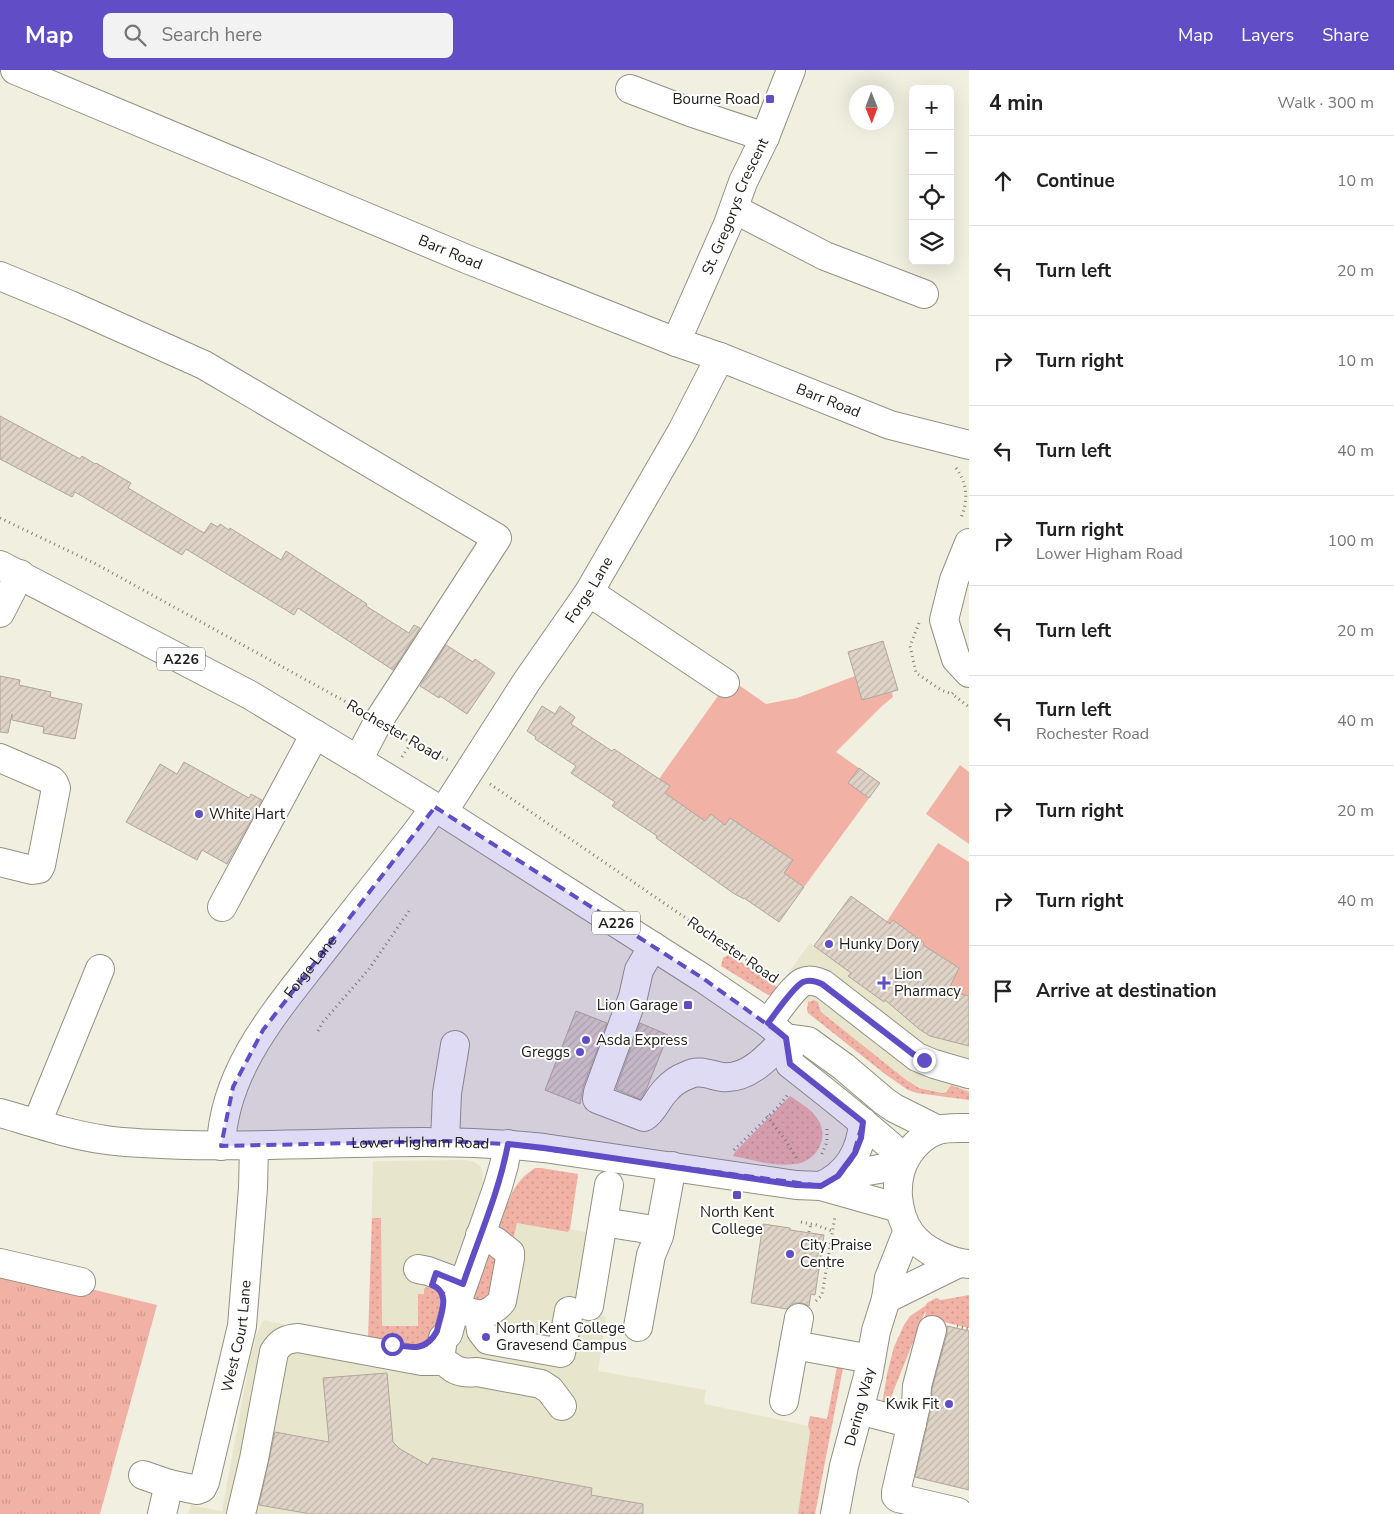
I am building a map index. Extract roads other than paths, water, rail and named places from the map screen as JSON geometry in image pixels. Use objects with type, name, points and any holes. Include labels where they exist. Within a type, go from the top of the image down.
[{"type":"street","name":"Barr Road","points":[[15,70],[468,260],[676,342],[720,357],[960,453]]},
{"type":"street","name":"St. Gregorys Crescent","points":[[676,342],[734,209],[743,182],[765,137],[791,70]]},
{"type":"street","points":[[630,89],[690,112],[765,137]]},
{"type":"street","points":[[734,209],[825,256],[924,294]]},
{"type":"street","points":[[0,276],[204,365],[497,538],[379,720],[358,760]]},
{"type":"street","name":"Forge Lane","points":[[221,1146],[223,1124],[233,1087],[242,1065],[258,1039],[290,993],[416,834],[439,809],[484,778],[527,681],[589,592],[682,431],[720,357]]},
{"type":"street","points":[[958,686],[956,659],[944,620],[963,534]]},
{"type":"street","points":[[0,613],[10,569]]},
{"type":"street","name":"A226","points":[[10,569],[250,696],[316,734],[439,809],[653,946],[777,1031],[808,1041],[844,1067],[894,1108],[938,1130]]},
{"type":"street","points":[[589,592],[725,683]]},
{"type":"street","points":[[222,907],[316,734]]},
{"type":"street","points":[[0,758],[51,780],[56,788],[43,862],[38,869],[32,870],[0,862]]},
{"type":"street","points":[[653,946],[638,972],[633,997],[597,1099],[644,1117],[650,1113],[667,1088],[686,1075],[696,1072],[735,1076],[760,1064],[777,1031],[793,991],[803,982],[808,981],[818,982],[917,1057],[969,1074]]},
{"type":"street","points":[[37,1123],[100,969]]},
{"type":"street","points":[[777,1031],[790,1064],[863,1122],[904,1162]]},
{"type":"street","points":[[445,1141],[446,1092],[455,1045]]},
{"type":"street","name":"Lower Higham Road","points":[[0,1113],[75,1134],[106,1140],[221,1146],[445,1141],[508,1144],[787,1184],[830,1181],[904,1162]]},
{"type":"street","points":[[830,1181],[855,1153],[861,1138],[863,1122]]},
{"type":"street","points":[[964,1264],[932,1252],[915,1239],[904,1219],[898,1181],[904,1162],[913,1146],[929,1134],[946,1128],[969,1128]]},
{"type":"street","points":[[453,1356],[480,1235],[498,1186],[508,1144]]},
{"type":"street","name":"West Court Lane","points":[[142,1475],[169,1484],[197,1490],[202,1488],[205,1482],[242,1326],[253,1188],[254,1146]]},
{"type":"street","points":[[638,1327],[651,1255],[660,1231],[672,1166]]},
{"type":"street","name":"Lower Higham Road","points":[[830,1181],[904,1219]]},
{"type":"street","points":[[466,1302],[481,1331],[488,1340],[561,1352],[579,1308],[603,1222],[609,1186]]},
{"type":"street","name":"Dering Way","points":[[835,1514],[844,1466],[904,1219]]},
{"type":"street","points":[[603,1222],[660,1231]]},
{"type":"street","points":[[418,1269],[428,1271],[466,1302],[487,1313],[500,1304],[510,1255],[508,1250],[480,1235]]},
{"type":"street","points":[[0,1263],[82,1282]]},
{"type":"street","points":[[886,1299],[964,1264]]},
{"type":"street","points":[[784,1401],[799,1318]]},
{"type":"street","points":[[932,1330],[917,1386],[916,1404],[896,1492],[897,1498],[958,1512]]},
{"type":"street","points":[[242,1514],[274,1352],[283,1341],[298,1338],[429,1362],[453,1356],[541,1384],[550,1390],[562,1406]]},
{"type":"street","points":[[794,1345],[871,1359]]},
{"type":"street","points":[[859,1410],[912,1424]]},
{"type":"street","points":[[162,1514],[169,1484]]},
{"type":"place","name":"Bourne Road","points":[[770,99]]},
{"type":"place","name":"White Hart","points":[[199,814]]},
{"type":"place","name":"Hunky Dory","points":[[829,944]]},
{"type":"place","name":"Lion Pharmacy","points":[[884,983]]},
{"type":"place","name":"Lion Garage","points":[[688,1005]]},
{"type":"place","name":"Asda Express","points":[[586,1040]]},
{"type":"place","name":"Greggs","points":[[580,1052]]},
{"type":"place","name":"North Kent College","points":[[737,1195]]},
{"type":"place","name":"City Praise Centre","points":[[790,1254]]},
{"type":"place","name":"North Kent College Gravesend Campus","points":[[486,1337]]},
{"type":"place","name":"Kwik Fit","points":[[949,1404]]}]
